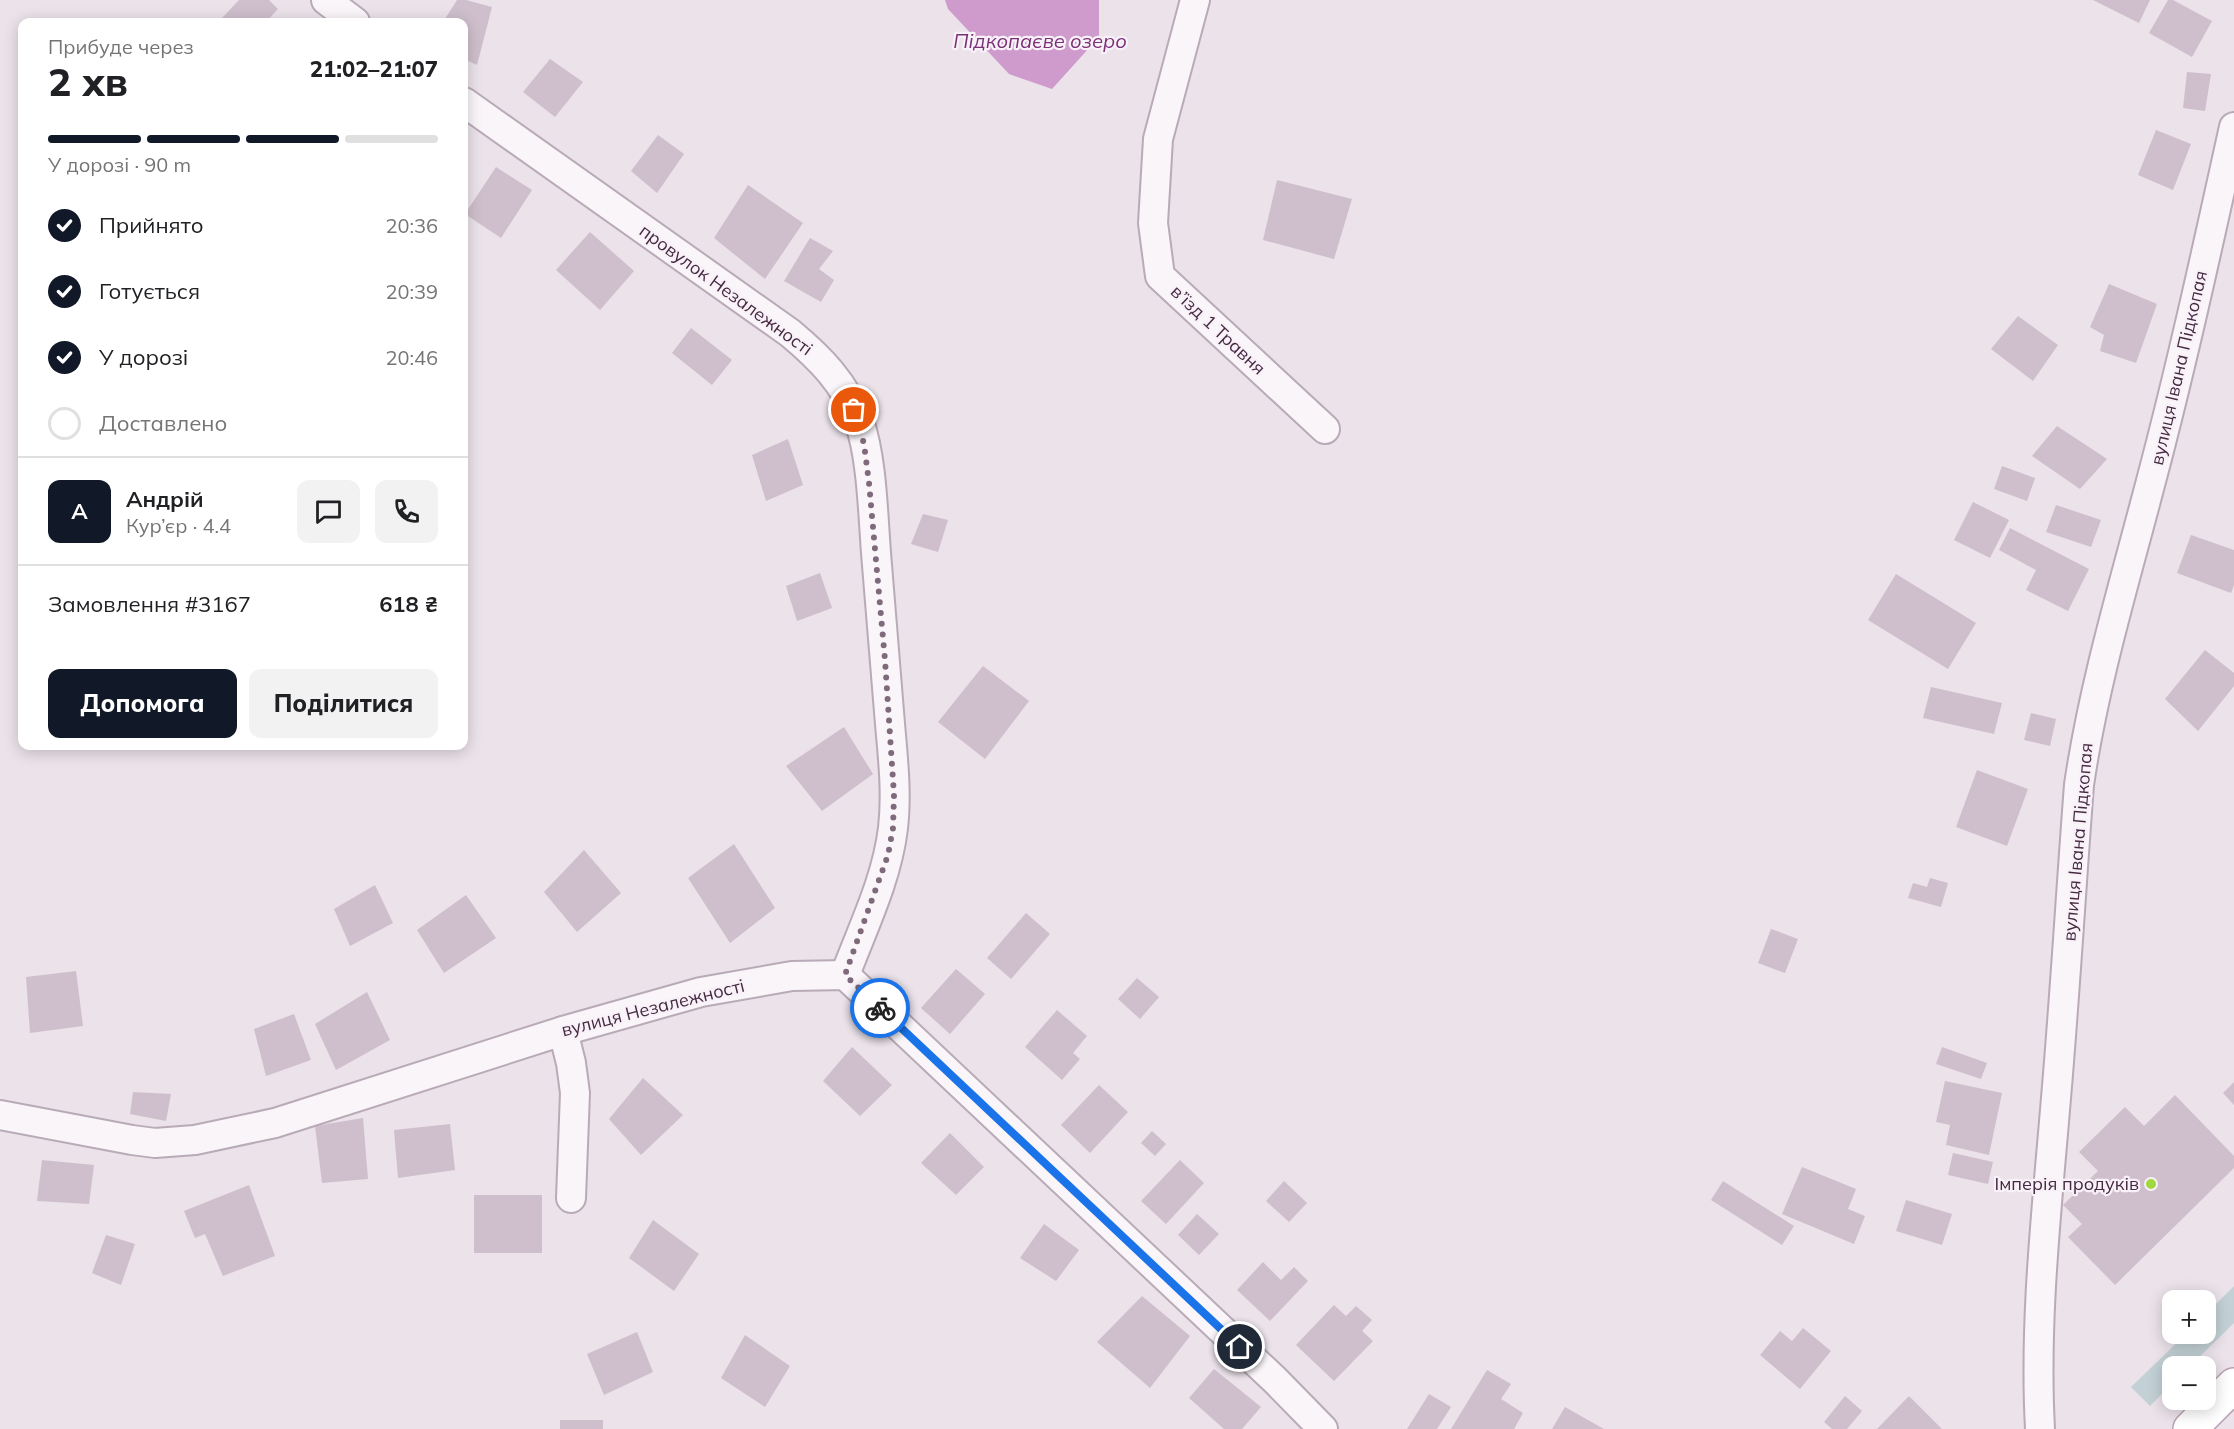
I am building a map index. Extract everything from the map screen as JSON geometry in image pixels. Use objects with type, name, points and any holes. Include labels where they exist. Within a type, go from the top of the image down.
[{"type":"main road","points":[[2190,1429],[2234,1385]]},
{"type":"street","points":[[326,0],[350,18]]},
{"type":"street","name":"в’їзд 1 Травня","points":[[1195,0],[1158,139],[1153,223],[1160,276],[1325,429]]},
{"type":"street","name":"провулок Незалежності","points":[[468,105],[790,333],[818,356],[837,377],[859,422],[869,483],[885,660],[894,795],[893,828],[888,855],[845,975]]},
{"type":"street","name":"вулиця Івана Підкопая","points":[[2040,1429],[2038,1398],[2042,1258],[2083,755],[2097,692],[2178,378],[2234,127]]},
{"type":"street","points":[[845,975],[1275,1380],[1323,1429]]},
{"type":"street","name":"вулиця Незалежності","points":[[0,1115],[144,1142],[173,1143],[195,1140],[275,1122],[562,1031],[701,992],[792,976],[845,975]]},
{"type":"street","points":[[562,1031],[571,1063],[575,1093],[571,1198]]},
{"type":"shaded area","points":[[2234,1286],[2234,1323],[2216,1341],[2216,1304]]},
{"type":"shaded area","points":[[2176,1344],[2213,1344],[2200,1356],[2163,1356]]},
{"type":"shaded area","points":[[2162,1357],[2162,1394],[2150,1406],[2131,1387]]},
{"type":"water","name":"Підкопаєве озеро","points":[[945,0],[1099,0],[1099,37],[1052,89],[1009,74],[948,9]]},
{"type":"building","points":[[239,0],[269,0],[278,9],[270,18],[222,18]]},
{"type":"building","points":[[457,0],[492,7],[477,65],[468,61],[468,18],[446,18]]},
{"type":"building","points":[[2093,0],[2150,0],[2139,23]]},
{"type":"building","points":[[2168,0],[2173,0],[2212,21],[2192,57],[2149,33]]},
{"type":"building","points":[[550,59],[583,82],[555,117],[523,92]]},
{"type":"building","points":[[2187,72],[2211,74],[2205,111],[2183,108]]},
{"type":"building","points":[[2156,130],[2191,144],[2173,190],[2138,175]]},
{"type":"building","points":[[658,135],[684,154],[657,193],[631,171]]},
{"type":"building","points":[[496,167],[532,190],[501,238],[468,216],[468,209]]},
{"type":"building","points":[[1277,180],[1352,199],[1334,259],[1263,240]]},
{"type":"building","points":[[748,185],[803,223],[765,279],[714,238]]},
{"type":"building","points":[[590,232],[634,271],[600,310],[556,270]]},
{"type":"building","points":[[810,238],[833,251],[819,269],[834,280],[821,302],[784,281]]},
{"type":"building","points":[[2109,284],[2157,304],[2136,363],[2100,351],[2104,335],[2090,327]]},
{"type":"building","points":[[2018,316],[2058,345],[2033,381],[1991,349]]},
{"type":"building","points":[[691,328],[732,360],[712,385],[672,353]]},
{"type":"building","points":[[2057,426],[2107,459],[2080,489],[2032,456]]},
{"type":"building","points":[[788,439],[803,485],[766,501],[752,455]]},
{"type":"building","points":[[2002,466],[2035,478],[2027,501],[1994,489]]},
{"type":"building","points":[[1973,502],[2009,520],[1990,558],[1954,540]]},
{"type":"building","points":[[2056,505],[2101,520],[2091,547],[2046,532]]},
{"type":"building","points":[[923,514],[948,520],[938,552],[911,544]]},
{"type":"building","points":[[2010,528],[2089,569],[2068,611],[2026,590],[2036,570],[1999,550]]},
{"type":"building","points":[[2191,535],[2234,550],[2234,585],[2231,593],[2177,573]]},
{"type":"building","points":[[820,573],[832,608],[797,621],[786,586]]},
{"type":"building","points":[[1896,574],[1976,623],[1948,669],[1868,620]]},
{"type":"building","points":[[2205,650],[2234,673],[2234,686],[2198,731],[2165,699]]},
{"type":"building","points":[[983,666],[1029,701],[985,759],[938,722]]},
{"type":"building","points":[[1931,687],[2002,703],[1994,734],[1923,718]]},
{"type":"building","points":[[2031,713],[2056,719],[2050,746],[2024,740]]},
{"type":"building","points":[[844,727],[873,774],[822,811],[786,766]]},
{"type":"building","points":[[1977,770],[2028,789],[2007,846],[1956,827]]},
{"type":"building","points":[[734,844],[775,908],[730,943],[688,878]]},
{"type":"building","points":[[584,850],[621,893],[577,932],[544,892]]},
{"type":"building","points":[[1930,878],[1948,883],[1941,907],[1908,898],[1913,883],[1927,887]]},
{"type":"building","points":[[375,885],[393,923],[350,946],[334,909]]},
{"type":"building","points":[[466,895],[496,938],[444,973],[417,930]]},
{"type":"building","points":[[1026,913],[1050,934],[1011,979],[987,958]]},
{"type":"building","points":[[1771,929],[1798,939],[1785,973],[1758,963]]},
{"type":"building","points":[[956,969],[985,994],[950,1034],[921,1008]]},
{"type":"building","points":[[76,971],[83,1026],[30,1033],[26,977]]},
{"type":"building","points":[[1137,978],[1159,997],[1140,1019],[1118,999]]},
{"type":"building","points":[[367,992],[390,1040],[336,1070],[315,1024]]},
{"type":"building","points":[[1057,1010],[1087,1036],[1073,1053],[1080,1059],[1062,1080],[1025,1047]]},
{"type":"building","points":[[294,1014],[311,1060],[266,1076],[254,1029]]},
{"type":"building","points":[[852,1047],[892,1085],[860,1116],[823,1081]]},
{"type":"building","points":[[1942,1047],[1987,1063],[1981,1079],[1936,1064]]},
{"type":"building","points":[[643,1078],[683,1115],[641,1155],[609,1119]]},
{"type":"building","points":[[1945,1081],[2002,1093],[1989,1155],[1946,1145],[1950,1125],[1936,1122]]},
{"type":"building","points":[[2234,1082],[2234,1105],[2223,1093]]},
{"type":"building","points":[[1099,1085],[1128,1112],[1090,1153],[1061,1125]]},
{"type":"building","points":[[133,1092],[171,1094],[166,1121],[130,1114]]},
{"type":"building","points":[[2175,1095],[2234,1156],[2234,1168],[2115,1285],[2068,1237],[2082,1224],[2063,1205],[2098,1171],[2079,1152],[2125,1107],[2144,1126]]},
{"type":"building","points":[[363,1118],[368,1179],[322,1183],[315,1126]]},
{"type":"building","points":[[450,1124],[455,1170],[398,1178],[394,1130]]},
{"type":"building","points":[[1152,1131],[1166,1144],[1155,1156],[1141,1143]]},
{"type":"building","points":[[950,1133],[984,1167],[956,1195],[921,1163]]},
{"type":"building","points":[[1953,1153],[1993,1162],[1988,1184],[1948,1175]]},
{"type":"building","points":[[42,1160],[94,1165],[89,1204],[37,1201]]},
{"type":"building","points":[[1180,1160],[1204,1183],[1166,1224],[1141,1201]]},
{"type":"building","points":[[1802,1167],[1856,1189],[1848,1209],[1865,1216],[1854,1244],[1782,1214]]},
{"type":"building","points":[[1284,1181],[1307,1203],[1289,1222],[1266,1201]]},
{"type":"building","points":[[1723,1181],[1794,1226],[1782,1245],[1711,1200]]},
{"type":"building","points":[[249,1185],[275,1256],[223,1276],[205,1234],[195,1238],[184,1211]]},
{"type":"building","points":[[474,1195],[542,1195],[542,1253],[474,1253]]},
{"type":"building","points":[[1906,1200],[1952,1214],[1942,1245],[1896,1231]]},
{"type":"building","points":[[1197,1214],[1219,1234],[1199,1255],[1178,1235]]},
{"type":"building","points":[[653,1220],[699,1254],[674,1291],[629,1258]]},
{"type":"building","points":[[1044,1224],[1079,1250],[1056,1281],[1020,1258]]},
{"type":"building","points":[[106,1235],[135,1244],[121,1285],[92,1273]]},
{"type":"building","points":[[1263,1262],[1281,1280],[1294,1267],[1308,1281],[1270,1321],[1237,1290]]},
{"type":"building","points":[[1142,1296],[1190,1336],[1150,1388],[1097,1342]]},
{"type":"building","points":[[1334,1305],[1346,1316],[1356,1306],[1372,1320],[1362,1331],[1373,1341],[1334,1381],[1296,1345]]},
{"type":"building","points":[[1803,1328],[1831,1351],[1800,1389],[1760,1355],[1780,1331],[1792,1341]]},
{"type":"building","points":[[637,1332],[653,1372],[604,1395],[587,1354]]},
{"type":"building","points":[[745,1335],[790,1366],[765,1407],[721,1378]]},
{"type":"building","points":[[1214,1369],[1261,1407],[1242,1429],[1224,1429],[1189,1398]]},
{"type":"building","points":[[1487,1370],[1511,1384],[1501,1399],[1523,1413],[1514,1429],[1451,1429]]},
{"type":"building","points":[[1429,1394],[1451,1407],[1437,1429],[1407,1429]]},
{"type":"building","points":[[1845,1396],[1862,1411],[1847,1429],[1832,1429],[1824,1422]]},
{"type":"building","points":[[1909,1396],[1942,1429],[1877,1429]]},
{"type":"building","points":[[1565,1407],[1604,1429],[1552,1429]]},
{"type":"building","points":[[560,1420],[603,1420],[603,1429],[560,1429]]},
{"type":"way so far","points":[[854,410],[864,444],[869,483],[892,747],[894,795],[893,828],[888,855],[881,880],[845,975],[880,1008]]},
{"type":"place","name":"Імперія продуків","points":[[2151,1184]]},
{"type":"route","points":[[880,1008],[1240,1347]]}]
